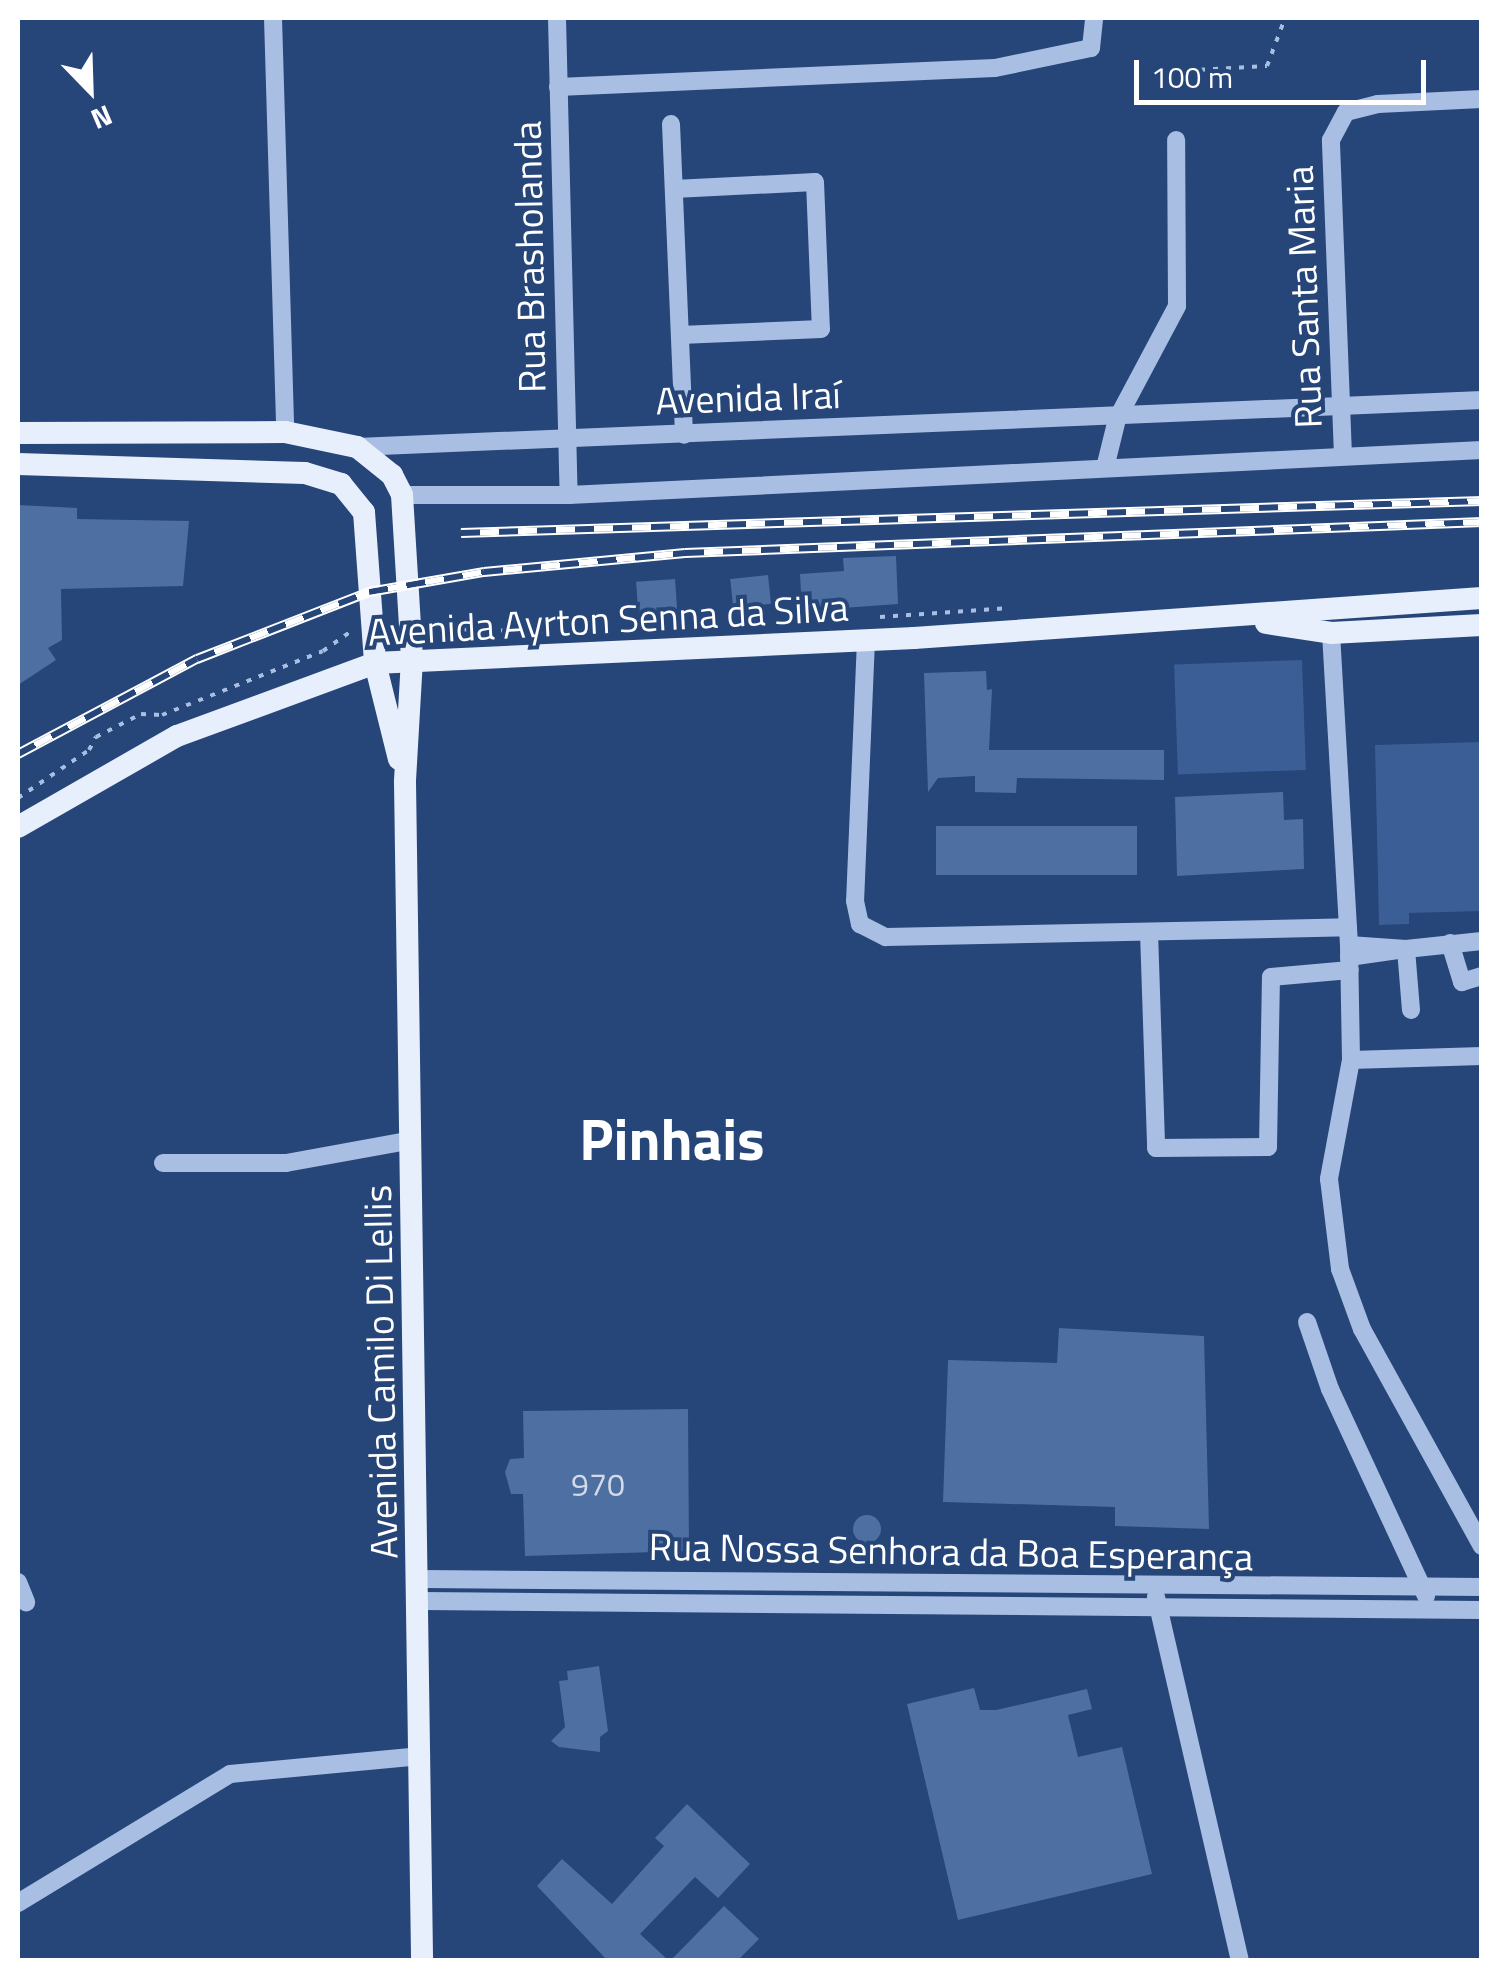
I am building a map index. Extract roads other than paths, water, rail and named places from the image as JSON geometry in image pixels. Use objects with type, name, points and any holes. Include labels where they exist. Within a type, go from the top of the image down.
[{"type":"main road","name":"Avenida Iraí","points":[[18,433],[284,432],[357,447]]},
{"type":"main road","points":[[357,447],[392,474],[402,495]]},
{"type":"main road","name":"Avenida Camilo Di Lellis","points":[[18,464],[306,473],[341,484],[364,512],[375,663],[405,782]]},
{"type":"main road","name":"Avenida Camilo Di Lellis","points":[[402,495],[412,659],[405,782],[420,1590],[419,1959]]},
{"type":"main road","name":"Avenida Ayrton Senna da Silva","points":[[18,827],[177,736],[375,663],[866,640],[1238,618],[1482,598]]},
{"type":"main road","name":"Avenida Ayrton Senna da Silva","points":[[1238,618],[1332,634],[1482,625]]},
{"type":"street","points":[[273,18],[284,432]]},
{"type":"street","name":"Rua Brasholanda","points":[[556,18],[568,494]]},
{"type":"street","points":[[558,87],[995,68],[1091,48],[1094,18]]},
{"type":"street","name":"Rua Santa Maria","points":[[1343,456],[1332,140],[1346,112],[1378,104],[1482,99]]},
{"type":"street","points":[[671,124],[684,436]]},
{"type":"street","points":[[1106,468],[1117,418],[1176,306],[1176,140]]},
{"type":"street","points":[[674,189],[815,182],[816,200],[821,329],[680,335]]},
{"type":"street","name":"Avenida Iraí","points":[[357,447],[1482,400]]},
{"type":"street","points":[[402,495],[568,494],[1482,450]]},
{"type":"street","points":[[1332,634],[1349,950],[1350,1060],[1329,1180],[1340,1269],[1362,1328],[1482,1546]]},
{"type":"street","points":[[866,640],[855,902],[860,924],[886,937],[1149,932],[1349,950]]},
{"type":"street","points":[[1149,932],[1156,1148],[1268,1147],[1270,977],[1349,950],[1390,943],[1406,949],[1482,942]]},
{"type":"street","points":[[1450,944],[1462,982],[1482,976]]},
{"type":"street","points":[[1406,949],[1411,1010]]},
{"type":"street","points":[[1350,1060],[1482,1056]]},
{"type":"street","points":[[163,1164],[286,1163],[412,1140]]},
{"type":"street","points":[[1307,1322],[1330,1390],[1430,1609]]},
{"type":"street","points":[[18,1582],[26,1602]]},
{"type":"street","name":"Rua Nossa Senhora da Boa Esperança","points":[[420,1590],[1156,1596],[1482,1587]]},
{"type":"street","points":[[1156,1596],[1240,1960]]},
{"type":"street","name":"Rua Nossa Senhora da Boa Esperança","points":[[1156,1596],[1482,1610]]},
{"type":"street","points":[[18,1903],[230,1774],[421,1756]]},
{"type":"railway","points":[[461,533],[1482,501]]},
{"type":"railway","points":[[18,754],[197,659],[369,592],[484,572],[685,553],[1482,522]]},
{"type":"district","name":"Pinhais","points":[[672,1139]]}]
